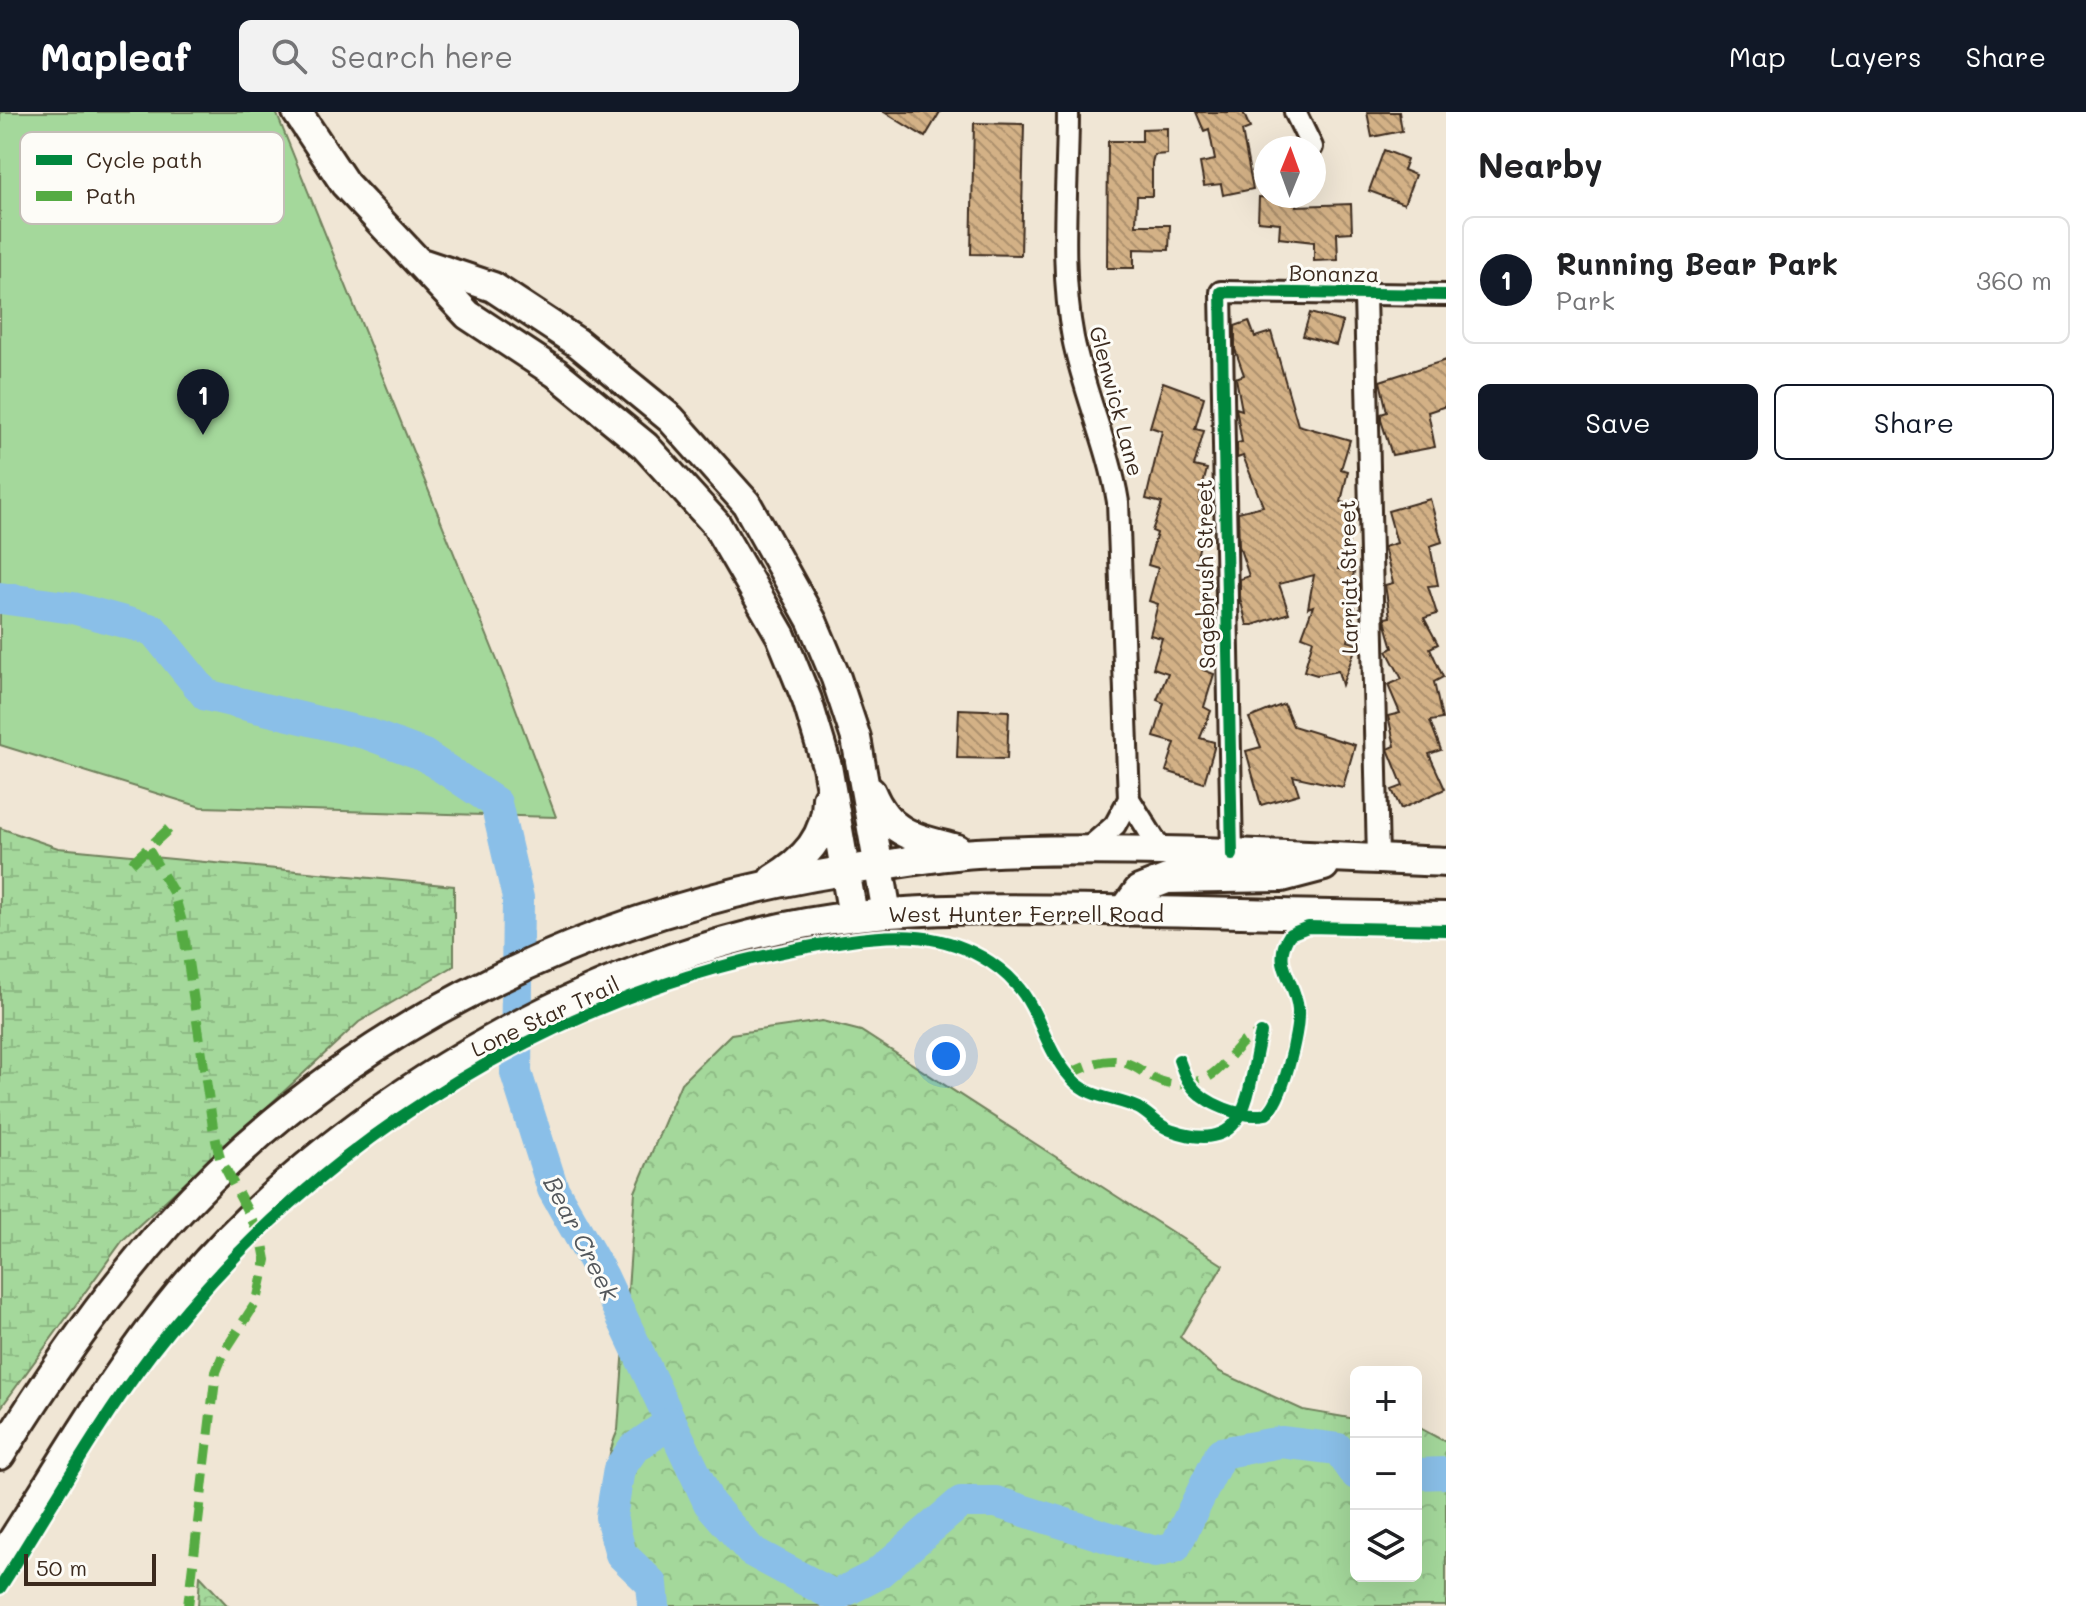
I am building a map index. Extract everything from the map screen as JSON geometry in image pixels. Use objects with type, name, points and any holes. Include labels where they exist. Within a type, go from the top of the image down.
[{"type":"main road","points":[[297,112],[345,184],[468,315],[556,373],[645,446],[716,524],[781,636],[807,700],[827,766],[853,916]]},
{"type":"main road","points":[[423,264],[493,287],[578,343],[671,419],[746,503],[812,621],[836,678],[860,765],[887,913]]},
{"type":"main road","points":[[860,765],[880,813],[899,830],[974,853]]},
{"type":"main road","points":[[765,885],[797,864],[822,828],[827,810],[827,766]]},
{"type":"main road","points":[[0,1455],[55,1367],[99,1306],[139,1258],[225,1168],[307,1096],[369,1051],[462,995],[552,952],[649,916],[765,885],[845,870],[974,853],[1166,852],[1446,862]]},
{"type":"main road","points":[[1124,911],[1139,890],[1167,879],[1282,877],[1365,859]]},
{"type":"main road","name":"West Hunter Ferrell Road","points":[[0,1560],[143,1339],[190,1281],[247,1221],[321,1156],[389,1105],[499,1036],[549,1010],[660,962],[757,935],[853,916],[1003,909],[1446,917]]},
{"type":"street","name":"Glenwick Lane","points":[[1068,112],[1067,299],[1073,340],[1113,470],[1118,502],[1129,799],[1166,852]]},
{"type":"street","points":[[1295,112],[1307,136]]},
{"type":"street","name":"Bonanza","points":[[1221,292],[1446,295]]},
{"type":"street","name":"Sagebrush Street","points":[[1221,292],[1232,855]]},
{"type":"street","name":"Larriat Street","points":[[1365,294],[1365,859]]},
{"type":"street","points":[[1085,851],[1115,825],[1129,799]]},
{"type":"green space","points":[[0,112],[276,112],[507,685],[556,817],[201,807],[0,745]]},
{"type":"green space","points":[[0,828],[58,848],[454,886],[454,966],[359,1022],[123,1240],[0,1409]]},
{"type":"green space","points":[[822,1021],[861,1031],[1223,1265],[1180,1337],[1220,1372],[1303,1410],[1350,1418],[1350,1582],[1422,1582],[1422,1429],[1446,1442],[1446,1606],[647,1606],[638,1577],[611,1560],[605,1511],[608,1461],[618,1430],[635,1192],[681,1083],[731,1034]]},
{"type":"green space","points":[[200,1576],[228,1606],[198,1606]]},
{"type":"building","points":[[884,112],[940,112],[925,137]]},
{"type":"building","points":[[1196,112],[1243,112],[1250,128],[1242,131],[1253,189],[1223,195],[1221,184],[1204,186],[1200,163],[1215,160],[1209,129],[1204,131]]},
{"type":"building","points":[[1367,112],[1399,112],[1402,131],[1372,137]]},
{"type":"building","points":[[974,123],[1024,124],[1021,255],[971,254]]},
{"type":"building","points":[[1167,128],[1167,154],[1154,155],[1152,196],[1137,196],[1136,225],[1170,225],[1169,250],[1134,249],[1134,268],[1107,268],[1108,141],[1142,141],[1142,129]]},
{"type":"building","points":[[1384,150],[1407,159],[1403,170],[1415,175],[1404,204],[1369,191]]},
{"type":"building","points":[[1351,204],[1352,232],[1337,233],[1338,260],[1314,261],[1314,242],[1279,238],[1280,223],[1258,221],[1259,208],[1326,208],[1326,205]]},
{"type":"building","points":[[1310,313],[1343,322],[1336,345],[1303,336]]},
{"type":"building","points":[[1249,321],[1255,337],[1271,332],[1298,425],[1350,440],[1341,469],[1348,471],[1341,502],[1353,505],[1345,539],[1349,541],[1338,569],[1354,572],[1347,605],[1355,607],[1348,641],[1357,644],[1342,685],[1338,671],[1317,675],[1304,671],[1313,640],[1302,636],[1313,606],[1308,608],[1314,575],[1279,584],[1289,613],[1253,625],[1247,625],[1240,598],[1240,579],[1249,576],[1239,546],[1238,512],[1263,506],[1243,456],[1237,458],[1237,443],[1242,442],[1236,408],[1242,410],[1236,378],[1244,375],[1235,349],[1235,326]]},
{"type":"building","points":[[1446,360],[1446,406],[1428,412],[1435,447],[1392,455],[1381,420],[1381,414],[1387,412],[1380,381]]},
{"type":"building","points":[[1163,382],[1204,397],[1195,429],[1204,431],[1194,466],[1207,469],[1199,501],[1209,504],[1195,566],[1211,571],[1202,603],[1212,605],[1204,636],[1212,638],[1203,670],[1214,674],[1204,707],[1211,711],[1200,738],[1214,742],[1214,748],[1204,783],[1166,771],[1175,743],[1154,737],[1164,703],[1157,700],[1168,673],[1153,668],[1162,638],[1150,635],[1158,604],[1149,601],[1158,568],[1148,565],[1157,533],[1152,531],[1162,503],[1146,499],[1162,431],[1150,427]]},
{"type":"building","points":[[1430,499],[1442,542],[1430,546],[1438,585],[1428,586],[1437,614],[1424,618],[1438,644],[1430,648],[1443,677],[1434,682],[1442,719],[1430,721],[1441,750],[1429,754],[1445,789],[1401,809],[1392,790],[1403,786],[1388,749],[1395,746],[1388,716],[1400,713],[1388,685],[1402,679],[1387,651],[1393,648],[1385,618],[1390,617],[1385,585],[1393,583],[1384,547],[1397,543],[1388,511]]},
{"type":"building","points":[[1284,704],[1293,726],[1355,745],[1343,787],[1293,776],[1299,794],[1261,805],[1246,751],[1261,747],[1249,718]]},
{"type":"building","points":[[959,709],[1009,711],[1007,759],[957,758]]},
{"type":"waterway","name":"Bear Creek","points":[[0,598],[73,608],[153,630],[206,695],[368,734],[424,755],[496,803],[518,898],[516,1073],[553,1189],[603,1277],[709,1503],[751,1551],[835,1596],[876,1575],[961,1502],[996,1502],[1155,1552],[1175,1547],[1221,1453],[1281,1442],[1338,1449],[1350,1466]]},
{"type":"waterway","name":"Bear Creek","points":[[654,1606],[652,1584],[621,1554],[611,1517],[619,1469],[633,1449],[671,1422]]},
{"type":"waterway","points":[[1422,1474],[1446,1473]]},
{"type":"marked path","points":[[132,863],[173,825]]},
{"type":"marked path","points":[[148,849],[174,894],[182,922],[220,1158],[262,1239],[266,1260],[257,1301],[224,1352],[216,1372],[188,1606]]},
{"type":"marked path","points":[[1068,1075],[1093,1064],[1111,1061],[1125,1063],[1159,1081],[1191,1083],[1213,1074],[1241,1044],[1261,1033]]},
{"type":"cycle path","points":[[1232,855],[1221,292],[1446,295]]},
{"type":"cycle path","points":[[1179,1060],[1188,1082],[1204,1098],[1235,1112],[1266,1114],[1284,1082],[1296,1034],[1296,999],[1283,963],[1290,934],[1308,927],[1446,930]]},
{"type":"cycle path","name":"Lone Star Trail","points":[[0,1588],[130,1382],[218,1275],[292,1203],[372,1138],[458,1080],[549,1032],[644,992],[743,961],[864,938],[920,937],[973,952],[1007,975],[1030,1004],[1051,1048],[1078,1085],[1094,1094],[1138,1108],[1168,1129],[1199,1137],[1219,1134],[1233,1125],[1242,1111],[1261,1033]]},
{"type":"place","name":"Running Bear Park","points":[[203,435]]}]
